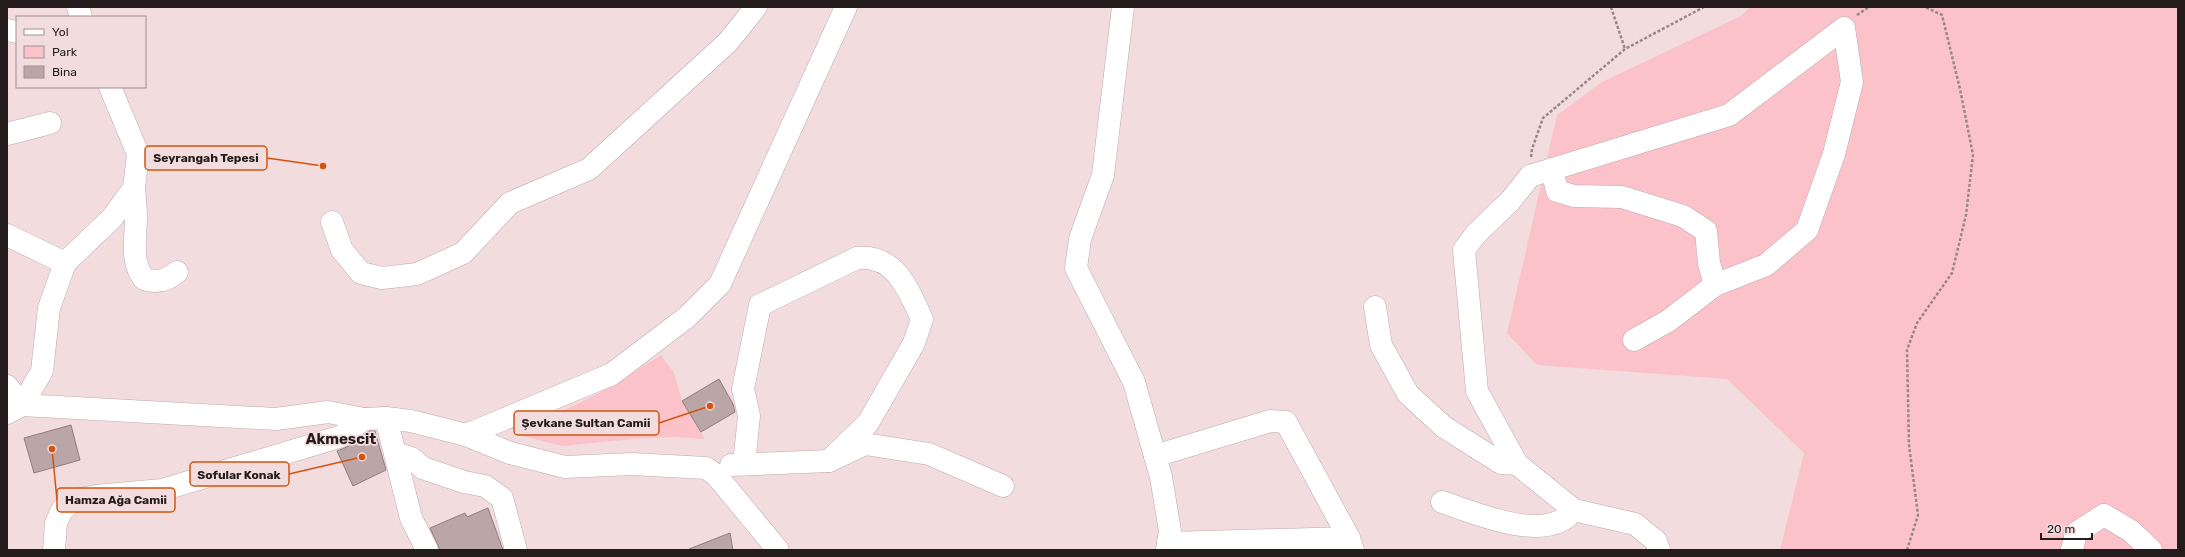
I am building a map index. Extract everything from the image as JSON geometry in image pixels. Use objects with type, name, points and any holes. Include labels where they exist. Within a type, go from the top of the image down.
[{"type":"street","points":[[332,222],[342,250],[362,273],[382,278],[417,274],[463,253],[510,203],[588,169],[728,42],[756,7]]},
{"type":"street","points":[[466,435],[612,374],[687,317],[720,284],[846,7]]},
{"type":"street","points":[[1123,7],[1103,175],[1080,239],[1076,268],[1134,382],[1155,456],[1161,477],[1170,531],[1168,547],[1351,544],[1286,422],[1270,421],[1155,456]]},
{"type":"street","points":[[1634,340],[1668,321],[1715,285],[1766,265],[1807,230],[1834,154],[1852,82],[1844,28],[1730,114],[1530,176],[1511,200],[1475,235],[1464,250],[1477,391],[1517,464],[1574,510],[1635,524],[1656,541],[1659,550]]},
{"type":"street","points":[[110,88],[138,154],[134,188],[136,217],[135,255],[140,274],[144,279],[156,281],[168,279],[177,272]]},
{"type":"street","points":[[7,134],[50,123]]},
{"type":"street","points":[[1552,170],[1557,191],[1574,196],[1622,197],[1683,216],[1706,231],[1709,263],[1715,285]]},
{"type":"street","points":[[14,409],[42,371],[49,308],[65,263],[112,218],[134,188]]},
{"type":"street","points":[[7,235],[65,263]]},
{"type":"street","points":[[744,464],[749,416],[744,389],[760,305],[857,258],[868,257],[881,261],[893,269],[906,286],[922,319],[914,343],[868,423],[830,461]]},
{"type":"street","points":[[1375,307],[1381,345],[1408,394],[1444,428],[1501,463],[1517,464]]},
{"type":"street","points":[[7,386],[14,409]]},
{"type":"street","points":[[14,409],[276,419],[328,412],[364,419],[386,418],[411,422],[466,435],[510,453],[565,467],[632,464],[706,468],[744,464],[830,461],[865,444],[929,454],[1003,486]]},
{"type":"street","points":[[386,418],[411,518],[427,550]]},
{"type":"street","points":[[53,546],[56,523],[62,510],[74,500],[96,496],[162,490],[342,436],[364,419]]},
{"type":"street","points":[[395,453],[411,458],[423,468],[464,482],[485,486],[502,498],[516,550]]},
{"type":"street","points":[[706,468],[716,475],[778,550]]},
{"type":"street","points":[[1442,502],[1510,525],[1538,526],[1567,519],[1574,510]]},
{"type":"street","points":[[2072,550],[2076,533],[2104,515],[2130,531],[2151,550]]},
{"type":"path","points":[[1611,7],[1625,49]]},
{"type":"path","points":[[1530,176],[1532,148],[1543,118],[1625,49],[1704,7]]},
{"type":"path","points":[[1907,550],[1918,515],[1909,445],[1907,350],[1917,323],[1952,273],[1966,215],[1973,155],[1960,89],[1942,15],[1926,7]]},
{"type":"green space","points":[[1750,7],[2178,7],[2178,550],[1780,550],[1804,453],[1727,379],[1537,365],[1507,333],[1557,115],[1602,82],[1741,16]]},
{"type":"green space","points":[[661,355],[674,373],[682,401],[705,439],[677,437],[633,439],[562,446],[515,434],[526,425],[565,410],[593,396]]},
{"type":"building","points":[[719,379],[733,404],[735,412],[701,432],[682,401]]},
{"type":"building","points":[[71,425],[80,460],[34,473],[24,438]]},
{"type":"building","points":[[369,431],[375,431],[386,470],[353,486],[337,451],[349,446]]},
{"type":"building","points":[[488,508],[503,550],[440,550],[430,528],[465,513],[467,517]]},
{"type":"building","points":[[730,533],[733,550],[689,550],[689,549]]},
{"type":"place","name":"Seyrangah Tepesi","points":[[323,166]]},
{"type":"place","name":"Şevkane Sultan Camii","points":[[710,406]]},
{"type":"place","name":"Hamza Ağa Camii","points":[[52,449]]},
{"type":"place","name":"Sofular Konak","points":[[362,457]]},
{"type":"district","name":"Akmescit","points":[[341,439]]}]
